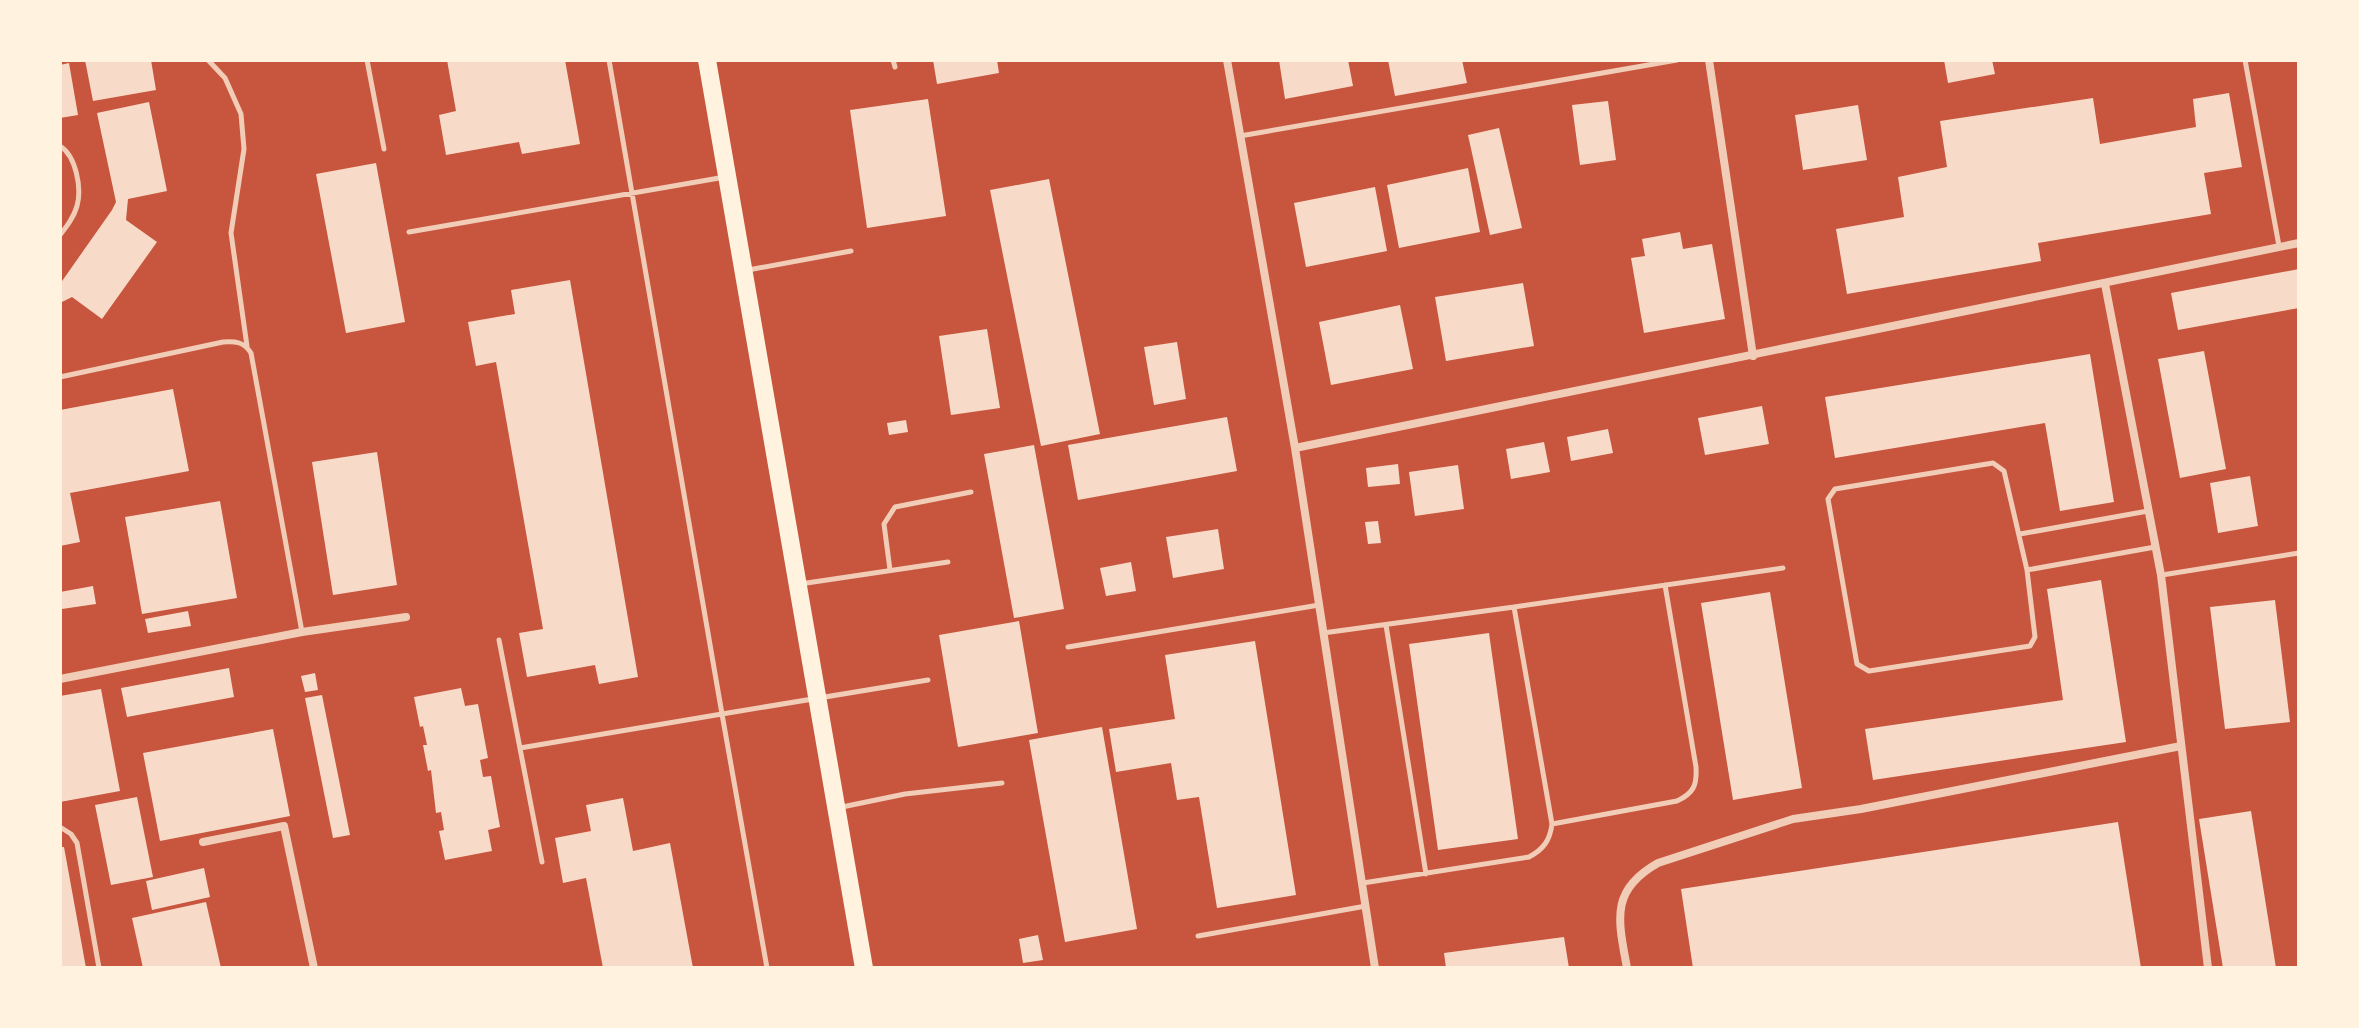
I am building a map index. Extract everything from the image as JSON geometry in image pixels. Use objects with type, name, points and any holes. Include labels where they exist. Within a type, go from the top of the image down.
[{"type":"highway","points":[[707,60],[864,968]]},
{"type":"street","points":[[1227,60],[1295,448],[1375,968]]},
{"type":"street","points":[[1709,60],[1753,356]]},
{"type":"street","points":[[1295,448],[2299,243]]},
{"type":"street","points":[[2105,284],[2161,575],[2208,968]]},
{"type":"street","points":[[60,679],[302,632],[406,617]]},
{"type":"street","points":[[1627,968],[1620,913],[1626,889],[1638,874],[1658,863],[1793,819],[1861,809],[2181,746]]},
{"type":"street","points":[[203,842],[284,826],[314,968]]},
{"type":"lane","points":[[208,60],[225,78],[241,114],[244,149],[231,233],[247,347],[254,368],[302,632]]},
{"type":"lane","points":[[367,60],[384,149]]},
{"type":"lane","points":[[609,60],[767,968]]},
{"type":"lane","points":[[1240,136],[1677,60]]},
{"type":"lane","points":[[2245,60],[2279,247]]},
{"type":"lane","points":[[60,146],[69,152],[73,162],[78,196],[73,218],[60,235]]},
{"type":"lane","points":[[409,232],[726,177]]},
{"type":"lane","points":[[743,271],[851,251]]},
{"type":"lane","points":[[60,377],[223,342],[241,343],[247,347]]},
{"type":"lane","points":[[1993,463],[2004,471],[2027,570],[2035,637],[2030,646],[1869,671],[1857,664],[1828,499],[1835,489],[1993,463]]},
{"type":"lane","points":[[890,570],[884,524],[895,507],[971,492]]},
{"type":"lane","points":[[2020,534],[2148,511]]},
{"type":"lane","points":[[2027,570],[2155,547]]},
{"type":"lane","points":[[2161,575],[2299,553]]},
{"type":"lane","points":[[799,584],[948,562]]},
{"type":"lane","points":[[1323,633],[1783,568]]},
{"type":"lane","points":[[1552,824],[1677,801],[1689,795],[1695,787],[1696,767],[1665,585]]},
{"type":"lane","points":[[1068,647],[1319,605]]},
{"type":"lane","points":[[1362,883],[1529,857],[1547,843],[1552,824],[1514,607]]},
{"type":"lane","points":[[1386,625],[1426,874]]},
{"type":"lane","points":[[499,640],[542,862]]},
{"type":"lane","points":[[520,748],[928,680]]},
{"type":"lane","points":[[837,808],[905,794],[1002,783]]},
{"type":"lane","points":[[60,827],[71,834],[77,843],[99,968]]},
{"type":"lane","points":[[1198,936],[1366,906]]},
{"type":"building","points":[[85,60],[151,60],[156,90],[93,101]]},
{"type":"building","points":[[447,60],[565,60],[580,144],[522,154],[519,142],[446,155],[439,115],[456,111]]},
{"type":"building","points":[[933,60],[997,60],[999,73],[937,84]]},
{"type":"building","points":[[1279,60],[1348,60],[1353,86],[1285,99]]},
{"type":"building","points":[[1388,60],[1462,60],[1467,83],[1395,96]]},
{"type":"building","points":[[1944,60],[1992,60],[1995,74],[1948,83]]},
{"type":"building","points":[[69,63],[78,115],[60,118],[60,65]]},
{"type":"building","points":[[2229,93],[2242,167],[2204,173],[2211,214],[2038,243],[2041,261],[1847,294],[1836,229],[1904,217],[1898,177],[1947,167],[1940,121],[2093,98],[2100,144],[2196,127],[2193,99]]},
{"type":"building","points":[[928,99],[946,216],[867,228],[850,110]]},
{"type":"building","points":[[1608,101],[1616,160],[1580,165],[1572,105]]},
{"type":"building","points":[[149,102],[167,191],[128,199],[126,220],[157,242],[102,319],[72,297],[60,303],[60,284],[116,202],[97,113]]},
{"type":"building","points":[[1858,105],[1867,160],[1803,170],[1795,115]]},
{"type":"building","points":[[1499,128],[1522,228],[1490,235],[1468,135]]},
{"type":"building","points":[[376,163],[405,322],[346,333],[316,174]]},
{"type":"building","points":[[1468,168],[1480,232],[1399,248],[1387,185]]},
{"type":"building","points":[[1049,179],[1100,434],[1041,446],[990,190]]},
{"type":"building","points":[[1375,187],[1387,251],[1306,267],[1294,203]]},
{"type":"building","points":[[1680,232],[1683,249],[1712,244],[1725,319],[1644,333],[1631,258],[1645,256],[1642,239]]},
{"type":"building","points":[[2299,269],[2299,308],[2178,330],[2171,293]]},
{"type":"building","points":[[570,280],[638,677],[599,684],[595,665],[527,677],[519,633],[543,629],[496,362],[476,366],[468,322],[515,314],[511,290]]},
{"type":"building","points":[[1523,283],[1534,346],[1446,361],[1435,297]]},
{"type":"building","points":[[1400,305],[1413,369],[1331,385],[1319,322]]},
{"type":"building","points":[[987,329],[1000,408],[951,415],[939,336]]},
{"type":"building","points":[[1177,342],[1186,399],[1154,405],[1144,347]]},
{"type":"building","points":[[2204,351],[2226,469],[2180,478],[2158,359]]},
{"type":"building","points":[[2090,354],[2114,502],[2060,511],[2045,423],[1835,458],[1825,397]]},
{"type":"building","points":[[173,389],[189,471],[70,493],[80,542],[60,546],[60,410]]},
{"type":"building","points":[[1762,406],[1769,444],[1705,455],[1698,418]]},
{"type":"building","points":[[1227,417],[1237,471],[1078,500],[1068,445]]},
{"type":"building","points":[[906,420],[908,432],[889,435],[887,423]]},
{"type":"building","points":[[1608,429],[1613,453],[1571,461],[1567,437]]},
{"type":"building","points":[[1544,442],[1550,472],[1511,479],[1506,449]]},
{"type":"building","points":[[1034,445],[1064,609],[1014,618],[984,454]]},
{"type":"building","points":[[377,452],[397,585],[333,595],[312,462]]},
{"type":"building","points":[[1398,464],[1400,484],[1368,487],[1366,468]]},
{"type":"building","points":[[1458,465],[1464,509],[1415,516],[1409,472]]},
{"type":"building","points":[[2250,476],[2258,526],[2218,533],[2210,483]]},
{"type":"building","points":[[220,501],[237,598],[142,614],[125,517]]},
{"type":"building","points":[[1378,521],[1381,543],[1368,544],[1365,522]]},
{"type":"building","points":[[1218,529],[1224,569],[1173,578],[1166,537]]},
{"type":"building","points":[[1131,562],[1136,591],[1106,596],[1100,568]]},
{"type":"building","points":[[2101,580],[2126,742],[1873,780],[1865,729],[2063,700],[2047,589]]},
{"type":"building","points":[[93,586],[96,604],[62,609],[60,592]]},
{"type":"building","points":[[1770,592],[1802,788],[1733,800],[1701,603]]},
{"type":"building","points":[[2275,600],[2290,722],[2225,729],[2210,607]]},
{"type":"building","points":[[188,611],[191,626],[148,633],[145,619]]},
{"type":"building","points":[[1019,621],[1038,733],[958,747],[939,635]]},
{"type":"building","points":[[1489,633],[1518,839],[1438,850],[1409,644]]},
{"type":"building","points":[[1255,641],[1296,895],[1217,908],[1199,797],[1177,800],[1171,763],[1116,772],[1109,729],[1175,719],[1165,655]]},
{"type":"building","points":[[229,668],[234,697],[127,717],[121,688]]},
{"type":"building","points":[[315,673],[318,690],[305,692],[301,676]]},
{"type":"building","points":[[461,688],[465,706],[478,704],[488,758],[480,760],[483,777],[491,776],[500,827],[488,830],[492,851],[445,860],[439,831],[444,830],[441,812],[436,813],[431,770],[428,771],[423,745],[427,745],[414,697]]},
{"type":"building","points":[[101,689],[120,791],[60,802],[60,696]]},
{"type":"building","points":[[322,695],[350,835],[333,838],[305,698]]},
{"type":"building","points":[[1102,727],[1137,929],[1065,942],[1029,740]]},
{"type":"building","points":[[273,729],[290,816],[160,841],[143,753]]},
{"type":"building","points":[[137,797],[153,877],[111,885],[95,805]]},
{"type":"building","points":[[623,798],[633,851],[670,843],[693,968],[603,968],[586,878],[563,883],[555,838],[591,831],[586,805]]},
{"type":"building","points":[[2251,811],[2276,968],[2223,968],[2199,819]]},
{"type":"building","points":[[2118,822],[2141,968],[1693,968],[1681,889]]},
{"type":"building","points":[[60,847],[64,847],[86,968],[60,968]]},
{"type":"building","points":[[204,868],[210,897],[152,910],[146,881]]},
{"type":"building","points":[[206,902],[221,968],[143,968],[132,918]]},
{"type":"building","points":[[1038,935],[1043,960],[1023,963],[1019,939]]},
{"type":"building","points":[[1564,937],[1569,968],[1446,968],[1444,953]]}]
